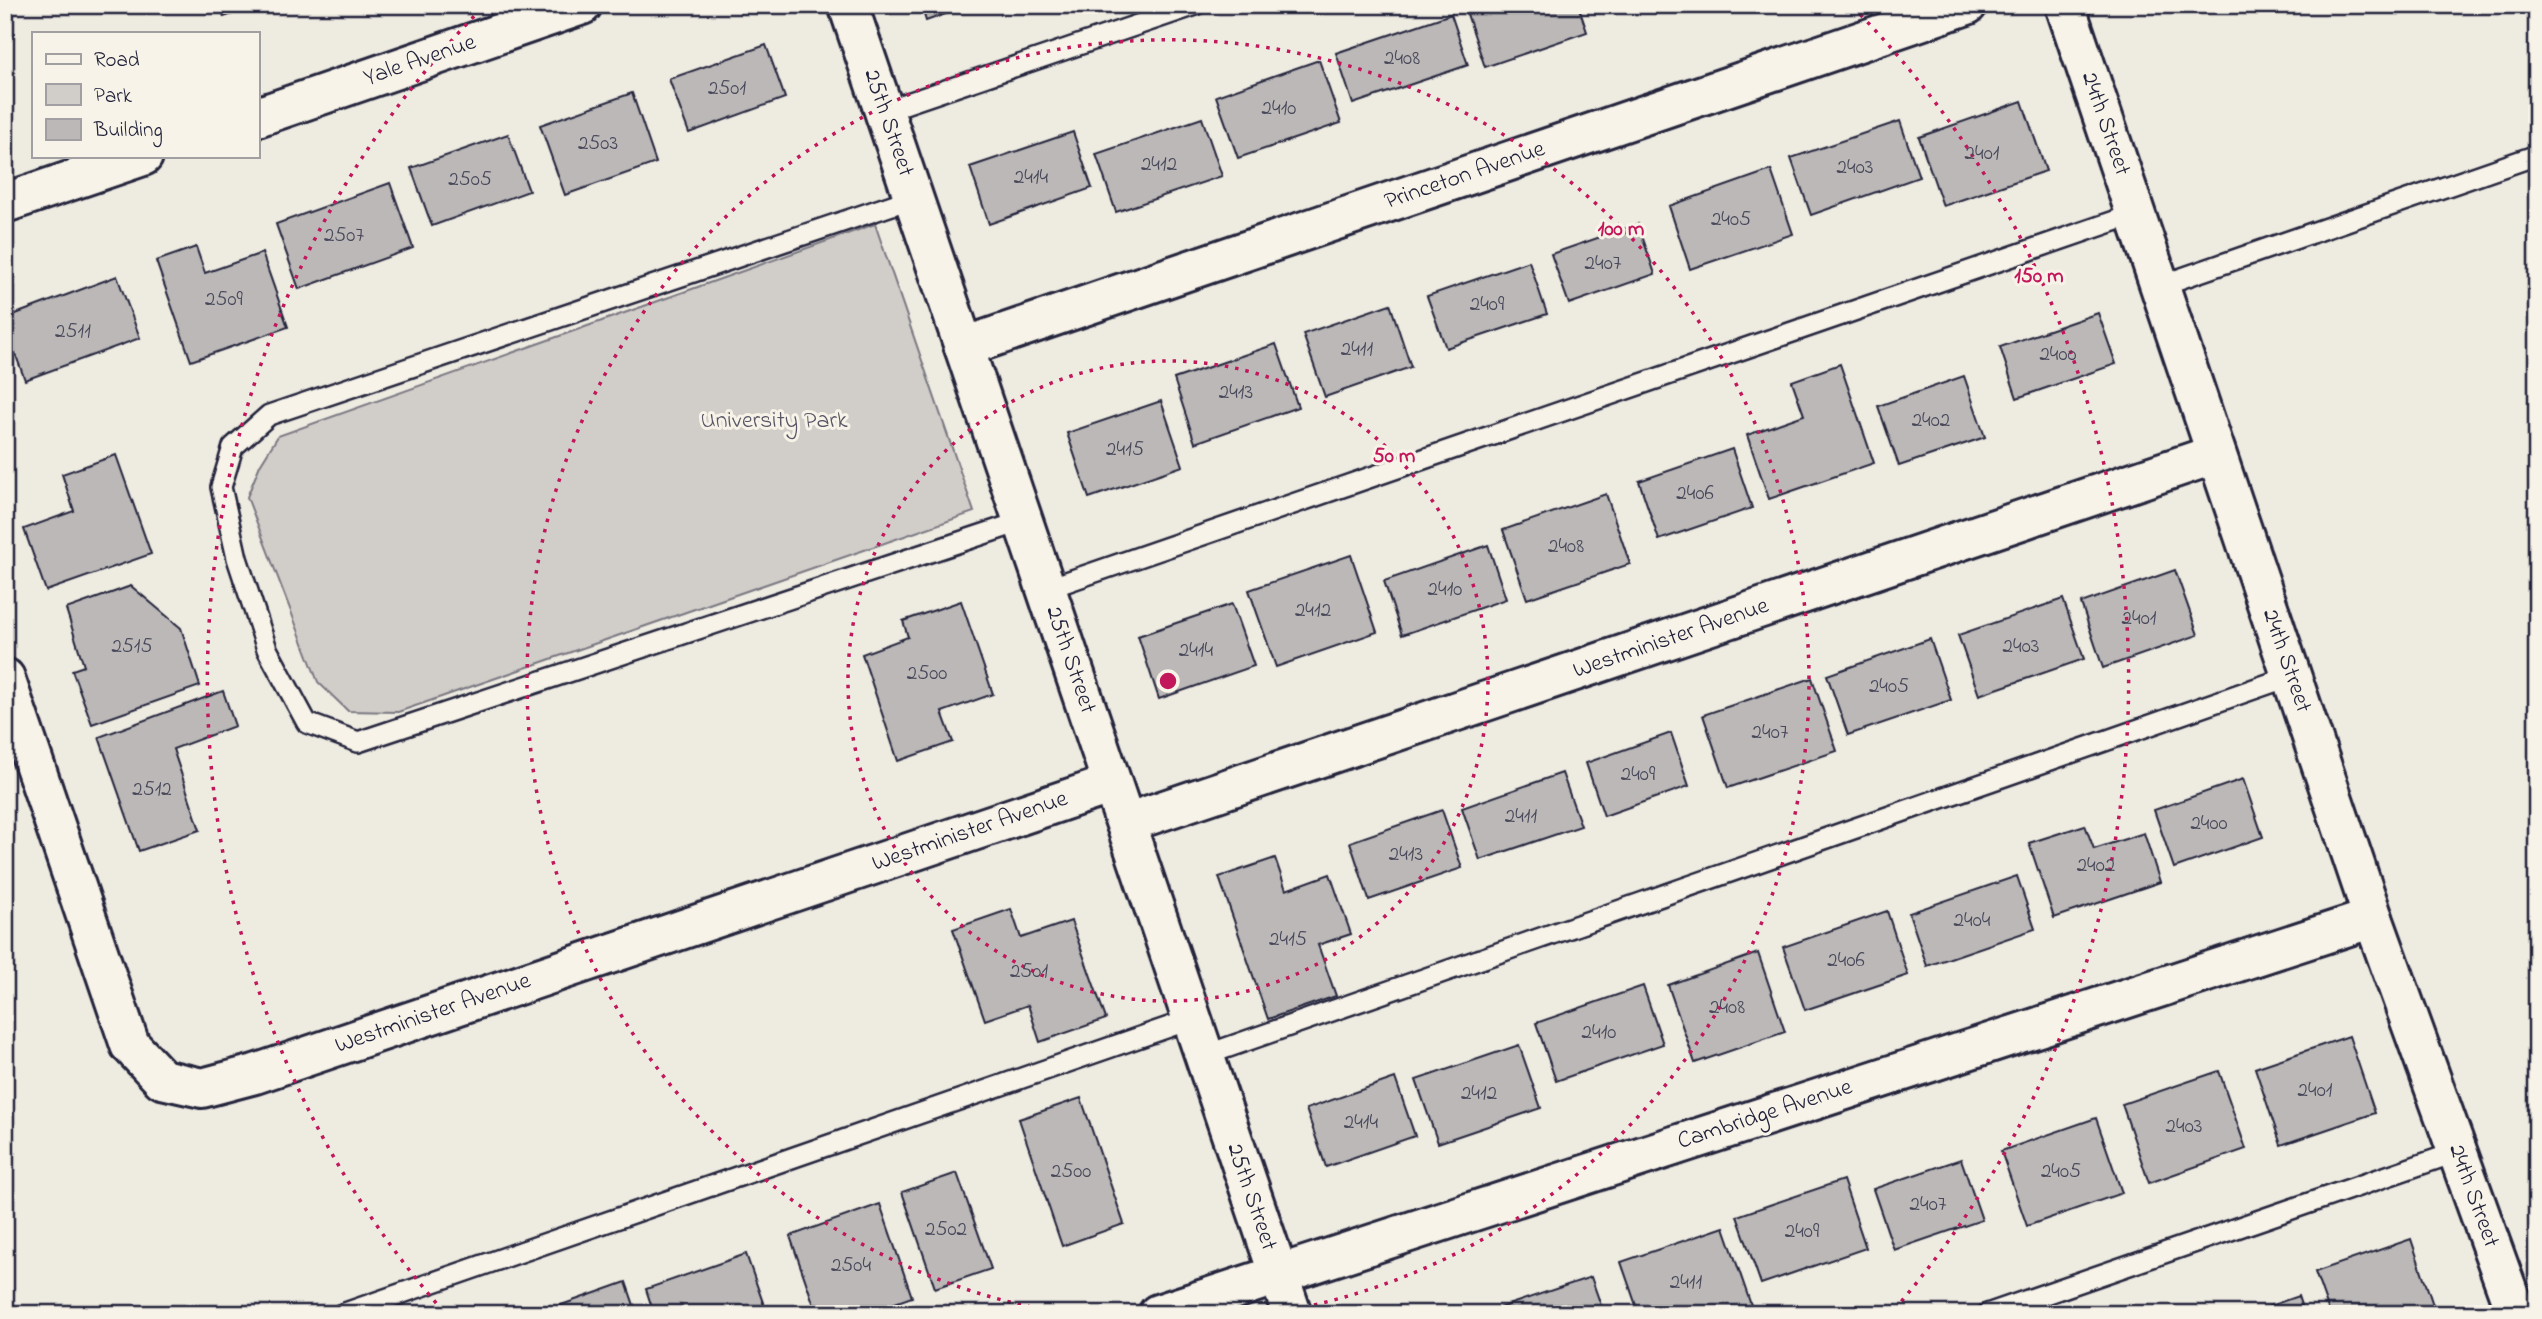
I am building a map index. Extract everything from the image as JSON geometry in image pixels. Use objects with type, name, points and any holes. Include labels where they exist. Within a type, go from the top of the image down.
[{"type":"street","name":"Yale Avenue","points":[[259,116],[582,5]]},
{"type":"street","name":"25th Street","points":[[848,5],[1292,1314]]},
{"type":"street","name":"Princeton Avenue","points":[[964,348],[1967,5]]},
{"type":"street","name":"24th Street","points":[[2065,5],[2373,918],[2516,1314]]},
{"type":"street","points":[[5,203],[137,158]]},
{"type":"street","name":"Westminister Avenue","points":[[1126,823],[2216,454]]},
{"type":"street","name":"Westminister Avenue","points":[[5,678],[130,1045],[162,1079],[202,1088],[255,1074],[1112,784]]},
{"type":"street","name":"Cambridge Avenue","points":[[1158,1314],[2373,918]]},
{"type":"lane","points":[[884,111],[1196,5]]},
{"type":"lane","points":[[2159,286],[2537,155]]},
{"type":"lane","points":[[913,198],[269,415],[233,447],[221,487],[237,558],[267,649],[307,723],[358,743],[1023,521]]},
{"type":"lane","points":[[1046,589],[2135,214]]},
{"type":"lane","points":[[1203,1056],[2291,676]]},
{"type":"lane","points":[[342,1314],[1192,1019]]},
{"type":"lane","points":[[1987,1314],[2457,1152]]},
{"type":"green space","name":"University Park","points":[[875,224],[974,512],[398,712],[348,711],[318,682],[247,497],[260,465],[278,436]]},
{"type":"building","points":[[220,5],[259,5],[224,17]]},
{"type":"building","points":[[921,5],[971,5],[926,21]]},
{"type":"building","points":[[1464,5],[1578,5],[1587,32],[1485,67]]},
{"type":"building","points":[[1451,14],[1468,65],[1353,104],[1336,53]]},
{"type":"building","points":[[766,45],[785,98],[689,133],[669,79]]},
{"type":"building","points":[[1319,60],[1341,123],[1238,158],[1216,96]]},
{"type":"building","points":[[632,93],[656,163],[565,195],[540,125]]},
{"type":"building","points":[[2022,101],[2046,171],[1943,206],[1919,137]]},
{"type":"building","points":[[1202,118],[1222,176],[1116,212],[1096,154]]},
{"type":"building","points":[[1900,121],[1919,177],[1811,215],[1791,158]]},
{"type":"building","points":[[1073,132],[1092,188],[989,224],[970,167]]},
{"type":"building","points":[[508,134],[529,191],[432,226],[411,168]]},
{"type":"building","points":[[1771,170],[1793,234],[1690,269],[1669,206]]},
{"type":"building","points":[[390,183],[413,248],[299,289],[276,224]]},
{"type":"building","points":[[1638,224],[1655,274],[1569,304],[1551,254]]},
{"type":"building","points":[[196,247],[205,273],[262,253],[288,327],[191,361],[156,261]]},
{"type":"building","points":[[1529,261],[1547,314],[1446,348],[1427,296]]},
{"type":"building","points":[[117,276],[140,338],[25,380],[5,326],[5,318]]},
{"type":"building","points":[[1390,304],[1411,367],[1325,397],[1303,334]]},
{"type":"building","points":[[2098,313],[2116,364],[2017,398],[2000,347]]},
{"type":"building","points":[[1276,344],[1298,407],[1195,443],[1174,379]]},
{"type":"building","points":[[1840,364],[1874,463],[1769,499],[1747,435],[1804,415],[1792,381]]},
{"type":"building","points":[[1964,376],[1985,437],[1899,466],[1878,406]]},
{"type":"building","points":[[1161,401],[1183,466],[1089,498],[1067,433]]},
{"type":"building","points":[[1732,449],[1752,508],[1659,540],[1639,481]]},
{"type":"building","points":[[116,455],[151,554],[46,591],[24,529],[74,511],[62,474]]},
{"type":"building","points":[[1606,494],[1630,564],[1527,599],[1503,530]]},
{"type":"building","points":[[1488,545],[1506,599],[1402,635],[1384,581]]},
{"type":"building","points":[[1351,555],[1377,632],[1276,667],[1249,590]]},
{"type":"building","points":[[2175,570],[2198,635],[2103,668],[2081,603]]},
{"type":"building","points":[[131,586],[181,628],[200,686],[92,724],[72,670],[84,666],[66,609]]},
{"type":"building","points":[[2063,599],[2084,659],[1979,695],[1958,635]]},
{"type":"building","points":[[961,601],[993,694],[942,712],[953,742],[898,761],[862,654],[908,637],[903,621]]},
{"type":"building","points":[[1232,604],[1254,666],[1159,699],[1138,636]]},
{"type":"building","points":[[1930,639],[1951,700],[1848,735],[1827,675]]},
{"type":"building","points":[[1812,678],[1837,751],[1728,788],[1703,715]]},
{"type":"building","points":[[223,691],[235,726],[173,749],[200,830],[139,851],[99,737]]},
{"type":"building","points":[[1671,733],[1689,786],[1604,816],[1586,763]]},
{"type":"building","points":[[1562,773],[1581,826],[1480,860],[1462,808]]},
{"type":"building","points":[[2243,779],[2263,837],[2174,868],[2154,810]]},
{"type":"building","points":[[1442,810],[1462,868],[1369,900],[1350,842]]},
{"type":"building","points":[[2085,825],[2094,849],[2144,833],[2160,882],[2054,918],[2029,843]]},
{"type":"building","points":[[1275,858],[1286,890],[1330,874],[1351,934],[1318,945],[1336,996],[1268,1019],[1219,877]]},
{"type":"building","points":[[2017,876],[2035,929],[1927,966],[1909,913]]},
{"type":"building","points":[[1011,909],[1021,938],[1071,921],[1106,1019],[1040,1042],[1028,1005],[985,1020],[953,929]]},
{"type":"building","points":[[1887,911],[1908,975],[1805,1010],[1783,947]]},
{"type":"building","points":[[1758,953],[1785,1032],[1695,1063],[1668,985]]},
{"type":"building","points":[[1643,986],[1663,1044],[1556,1081],[1536,1023]]},
{"type":"building","points":[[2349,1036],[2375,1113],[2281,1145],[2255,1068]]},
{"type":"building","points":[[1519,1045],[1541,1108],[1438,1143],[1416,1080]]},
{"type":"building","points":[[2219,1071],[2246,1149],[2149,1183],[2122,1104]]},
{"type":"building","points":[[1395,1078],[1415,1136],[1326,1167],[1306,1109]]},
{"type":"building","points":[[1081,1098],[1124,1224],[1062,1246],[1019,1119]]},
{"type":"building","points":[[2096,1118],[2122,1193],[2027,1226],[2001,1151]]},
{"type":"building","points":[[1961,1159],[1982,1220],[1894,1250],[1873,1189]]},
{"type":"building","points":[[957,1173],[991,1269],[935,1288],[902,1192]]},
{"type":"building","points":[[1843,1180],[1866,1248],[1761,1284],[1737,1216]]},
{"type":"building","points":[[880,1204],[912,1297],[864,1314],[817,1314],[790,1236]]},
{"type":"building","points":[[1724,1227],[1751,1305],[1724,1314],[1639,1314],[1621,1262]]},
{"type":"building","points":[[2411,1239],[2436,1314],[2330,1314],[2315,1272]]},
{"type":"building","points":[[746,1254],[767,1314],[654,1314],[646,1289]]},
{"type":"building","points":[[1591,1277],[1604,1314],[1501,1314],[1499,1308]]},
{"type":"building","points":[[626,1282],[637,1314],[536,1314]]},
{"type":"building","points":[[2298,1296],[2304,1314],[2247,1314]]}]
